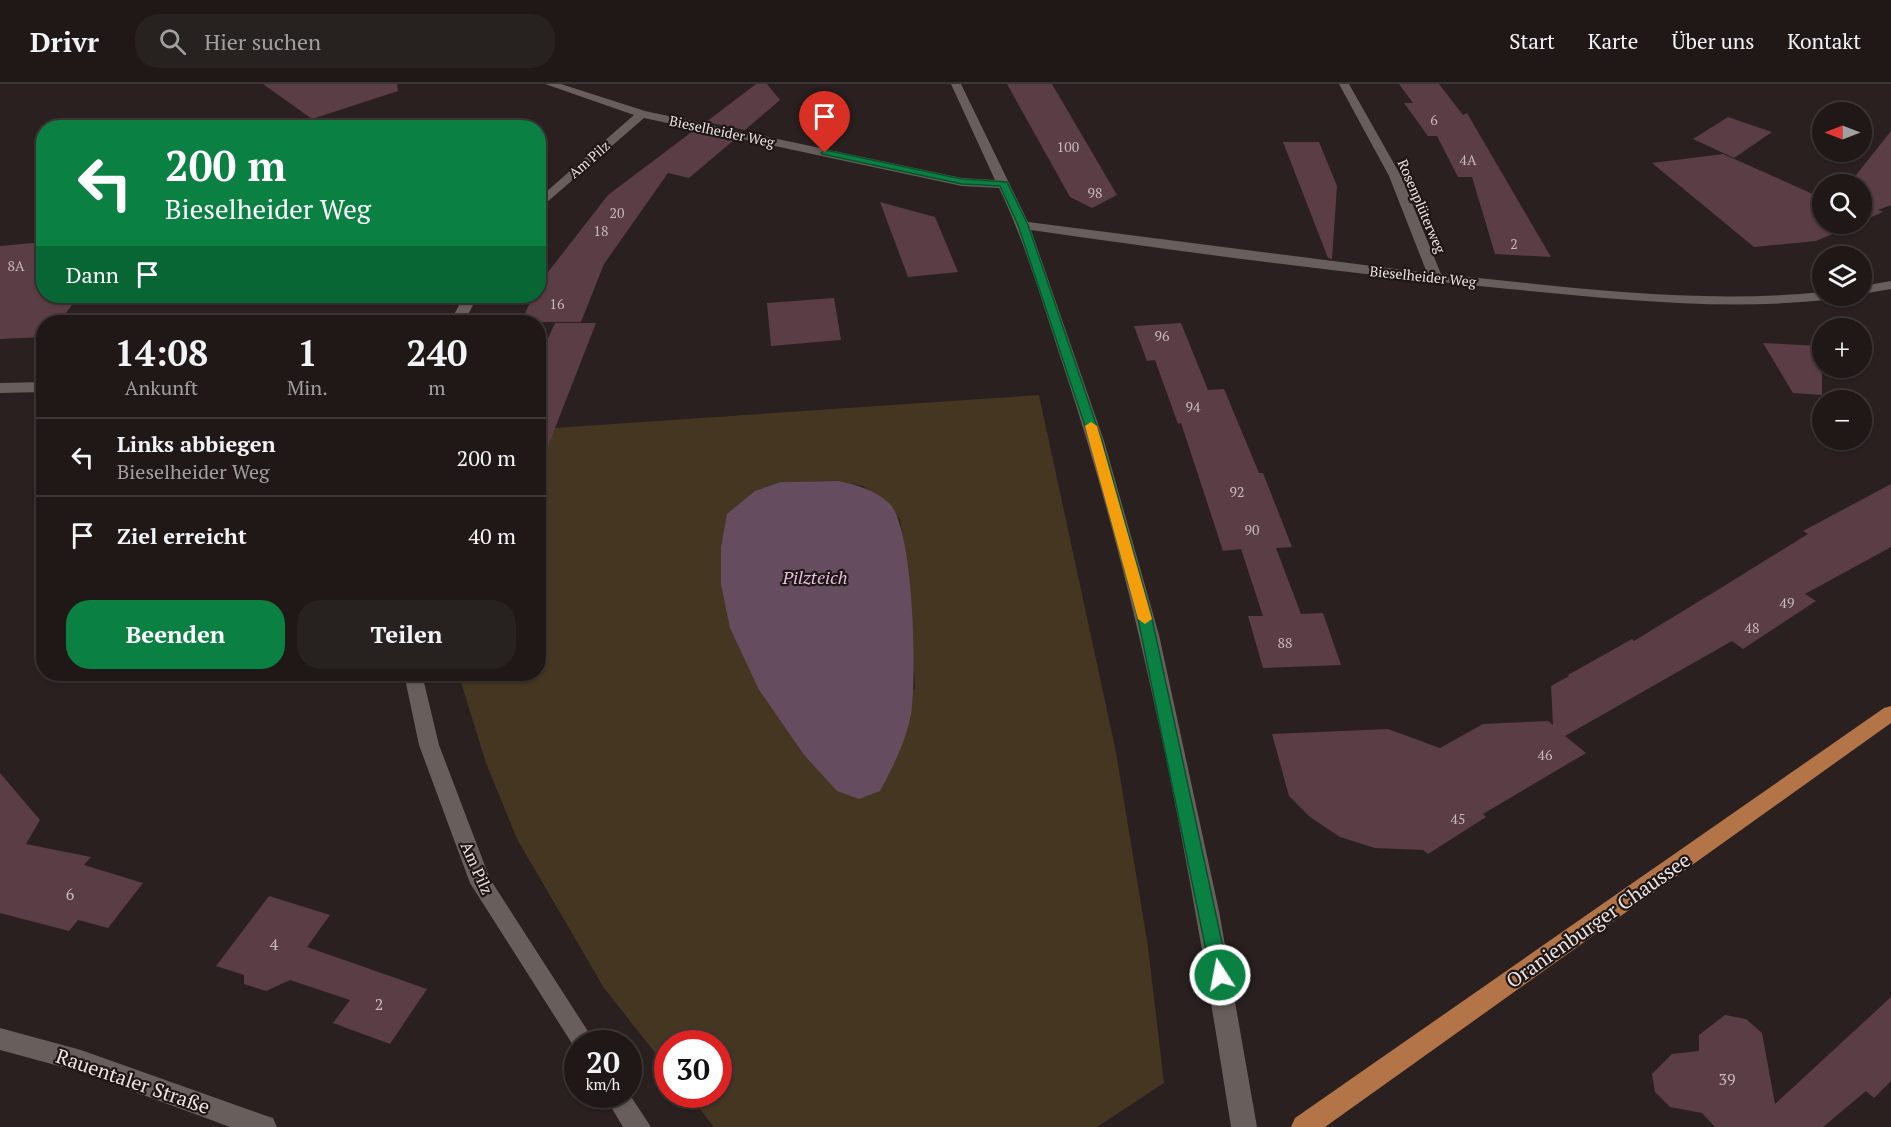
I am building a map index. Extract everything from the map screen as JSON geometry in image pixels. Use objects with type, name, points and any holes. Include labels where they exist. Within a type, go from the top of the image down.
[{"type":"main road","name":"Oranienburger Chaussee","points":[[1304,1127],[1891,713]]},
{"type":"street","name":"Bieselheider Weg","points":[[550,84],[571,93],[642,114],[962,182],[1003,184]]},
{"type":"street","points":[[956,84],[1023,225],[1096,441],[1150,635],[1208,911],[1244,1127]]},
{"type":"street","name":"Rosenplüterweg","points":[[1344,84],[1395,176],[1436,278]]},
{"type":"street","name":"Am Pilz","points":[[546,199],[642,114]]},
{"type":"street","name":"Bieselheider Weg","points":[[1023,225],[1215,253],[1436,278],[1671,297],[1746,300],[1812,297]]},
{"type":"street","points":[[1872,288],[1891,285]]},
{"type":"street","points":[[0,388],[36,387]]},
{"type":"street","name":"Am Pilz","points":[[415,681],[429,746],[481,884],[574,1030]]},
{"type":"street","name":"Rauentaler Straße","points":[[0,1039],[81,1061],[264,1127]]},
{"type":"street","points":[[625,1108],[638,1127]]},
{"type":"shaded area","points":[[1039,395],[1116,752],[1148,947],[1164,1083],[1097,1127],[714,1127],[699,1108],[732,1108],[732,1030],[654,1030],[654,1051],[642,1036],[642,1030],[637,1030],[604,988],[517,839],[486,763],[461,681],[546,681],[546,429]],"holes":[[[839,481],[863,486],[900,519],[909,580],[915,688],[838,791],[804,755],[759,690],[781,482]]]},
{"type":"water","name":"Pilzteich","points":[[839,481],[872,491],[889,503],[897,517],[904,541],[912,604],[914,669],[909,724],[899,754],[880,791],[859,799],[837,791],[804,755],[759,690],[730,628],[721,584],[721,547],[727,514],[755,491],[781,482]]},
{"type":"building","points":[[263,84],[397,84],[398,91],[312,119]]},
{"type":"building","points":[[756,84],[767,84],[780,100],[745,130],[706,122]]},
{"type":"building","points":[[1007,84],[1052,84],[1117,195],[1092,208],[1070,197]]},
{"type":"building","points":[[1399,84],[1439,84],[1463,115],[1467,113],[1551,257],[1495,254],[1472,177],[1458,177],[1437,136],[1428,136],[1404,103],[1413,103]]},
{"type":"building","points":[[1728,117],[1772,132],[1734,158],[1693,139]]},
{"type":"building","points":[[693,131],[734,140],[689,178],[668,173],[604,264],[581,322],[546,322],[546,315],[524,315],[530,303],[546,303],[546,275],[608,195]]},
{"type":"building","points":[[1891,131],[1891,205],[1878,210],[1883,212],[1872,217],[1872,174],[1857,174],[1866,162],[1872,162],[1872,155]]},
{"type":"building","points":[[1283,142],[1319,142],[1337,186],[1332,259],[1328,258]]},
{"type":"building","points":[[1723,154],[1812,194],[1812,234],[1832,234],[1816,241],[1754,247],[1652,163]]},
{"type":"building","points":[[880,202],[935,217],[958,272],[908,277]]},
{"type":"building","points":[[36,243],[36,303],[74,303],[64,315],[36,315],[36,337],[0,339],[0,246]]},
{"type":"building","points":[[834,298],[841,340],[771,346],[767,303]]},
{"type":"building","points":[[555,323],[596,323],[546,451],[546,343]]},
{"type":"building","points":[[1181,323],[1208,390],[1224,389],[1259,473],[1263,473],[1292,547],[1276,548],[1301,614],[1323,613],[1341,665],[1263,668],[1248,616],[1263,616],[1241,549],[1223,551],[1181,423],[1178,424],[1155,360],[1147,361],[1134,326]]},
{"type":"building","points":[[1763,343],[1812,345],[1812,378],[1822,378],[1822,390],[1812,390],[1812,394],[1793,393]]},
{"type":"building","points":[[1891,484],[1891,547],[1805,594],[1816,601],[1743,649],[1732,641],[1565,736],[1586,753],[1483,814],[1486,817],[1428,854],[1423,850],[1375,848],[1340,837],[1310,817],[1289,796],[1272,734],[1388,729],[1440,748],[1483,724],[1548,721],[1553,725],[1551,686],[1632,639],[1634,641],[1808,534],[1803,531]]},
{"type":"building","points":[[0,773],[40,820],[26,844],[91,857],[84,865],[143,883],[108,928],[78,920],[69,931],[0,913]]},
{"type":"building","points":[[269,896],[330,915],[307,947],[427,989],[390,1044],[333,1023],[350,1000],[290,980],[266,991],[244,984],[244,975],[216,966]]},
{"type":"building","points":[[1891,997],[1891,1081],[1874,1098],[1866,1091],[1823,1127],[1715,1127],[1702,1113],[1670,1107],[1655,1092],[1652,1074],[1672,1054],[1699,1051],[1699,1035],[1725,1015],[1746,1019],[1762,1033],[1775,1104]]},
{"type":"slow traffic","points":[[1091,426],[1145,619]]},
{"type":"route","points":[[825,153],[962,182],[1003,184],[1023,225],[1096,441],[1150,635],[1220,975]]}]
